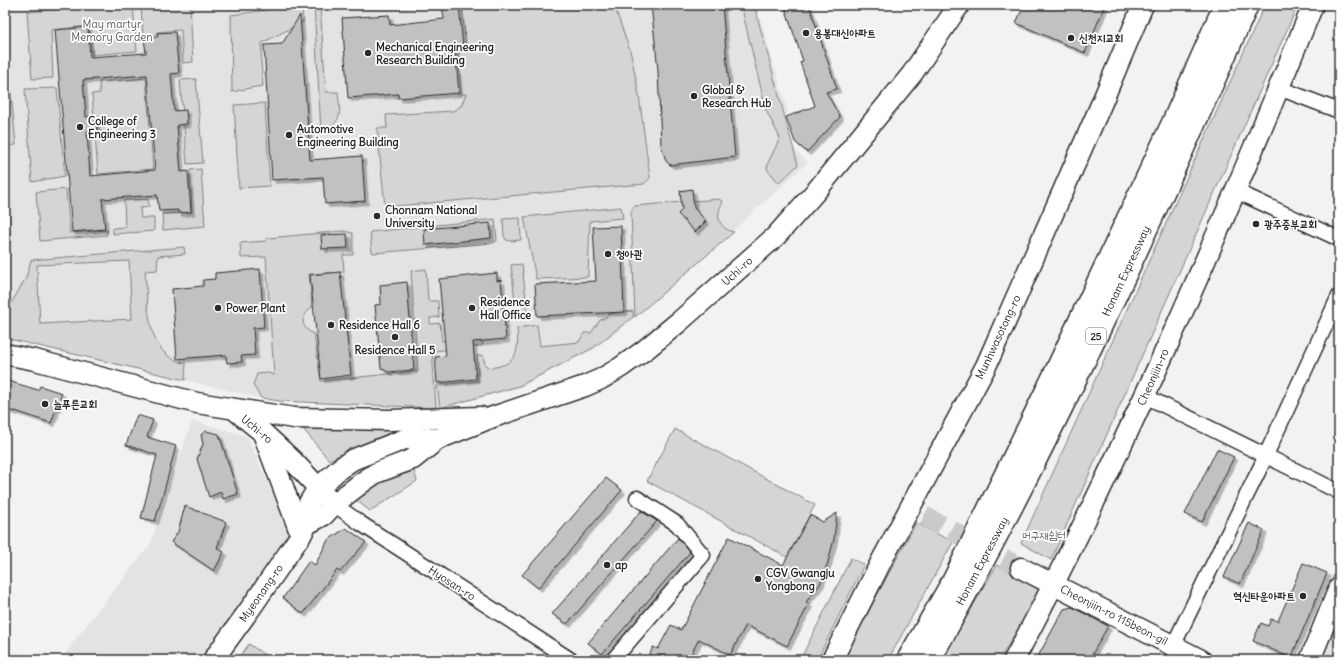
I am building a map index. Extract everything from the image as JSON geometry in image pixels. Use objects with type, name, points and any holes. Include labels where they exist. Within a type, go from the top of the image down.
[{"type":"highway","name":"Honam Expressway","points":[[908,660],[954,580],[1054,376],[1173,123],[1225,5]]},
{"type":"highway","name":"Honam Expressway","points":[[929,660],[974,580],[1074,384],[1192,130],[1247,5]]},
{"type":"main road","name":"Uchi-ro","points":[[334,504],[376,473],[413,459],[438,439],[493,417],[585,386],[601,379],[621,367],[646,349],[776,236],[817,190],[912,74],[959,5]]},
{"type":"main road","name":"Munhwasotong-ro","points":[[832,660],[917,512],[986,366],[1097,114],[1143,5]]},
{"type":"main road","name":"Cheonjiin-ro","points":[[1014,660],[1054,584],[1145,396],[1236,191],[1313,5]]},
{"type":"main road","name":"Uchi-ro","points":[[5,354],[36,360],[198,403],[234,410],[262,431],[318,488],[339,469],[352,460],[383,447],[405,439],[438,439]]},
{"type":"main road","points":[[234,410],[294,418],[367,420],[493,417]]},
{"type":"main road","points":[[262,431],[304,530]]},
{"type":"main road","points":[[318,488],[334,504]]},
{"type":"main road","name":"Myeonang-ro","points":[[304,530],[309,503],[318,488]]},
{"type":"main road","name":"Myeonang-ro","points":[[213,660],[304,530],[324,515],[334,504]]},
{"type":"main road","name":"Cheonjiin-ro 115beon-gil","points":[[1021,568],[1200,660]]},
{"type":"main road","points":[[1310,660],[1339,588]]},
{"type":"street","points":[[1279,88],[1339,111]]},
{"type":"street","points":[[1236,191],[1339,239]]},
{"type":"street","name":"Cheonjiin-ro 115beon-gil","points":[[1173,646],[1266,457],[1339,296]]},
{"type":"street","points":[[1145,396],[1339,492]]},
{"type":"street","points":[[613,660],[703,555],[677,524],[637,498]]},
{"type":"street","name":"Hyosan-ro","points":[[334,504],[360,523],[571,660]]},
{"type":"shaded area","name":"Chonnam National University","points":[[5,5],[756,5],[788,112],[781,114],[792,148],[808,162],[690,270],[635,317],[594,349],[519,388],[442,408],[279,401],[261,398],[5,338]]},
{"type":"shaded area","points":[[192,421],[247,436],[291,535],[198,660],[61,660],[74,641],[150,545]]},
{"type":"shaded area","points":[[1339,615],[1339,660],[1322,660]]},
{"type":"green space","name":"May martyr Memory Garden","points":[[110,5],[133,5],[137,51],[92,55],[89,26],[51,30],[53,78],[32,79],[27,12]]},
{"type":"green space","points":[[141,5],[190,5],[193,62],[183,63],[181,30],[157,32],[156,35],[143,36]]},
{"type":"green space","points":[[302,5],[303,22],[262,43],[261,62],[263,86],[232,92],[231,15]]},
{"type":"green space","points":[[314,5],[320,5],[326,92],[338,92],[340,111],[334,124],[321,132]]},
{"type":"green space","points":[[462,5],[614,5],[631,54],[639,95],[650,178],[644,184],[385,207],[377,128],[387,128],[386,115],[453,111],[461,106],[466,94],[461,94],[458,53],[466,50]]},
{"type":"green space","points":[[741,5],[754,5],[798,165],[779,183],[767,169],[768,163],[780,138],[766,110]]},
{"type":"green space","name":"머구재쉼터","points":[[1265,5],[1298,5],[1051,560],[1021,543]]},
{"type":"green space","points":[[5,28],[16,145],[5,146]]},
{"type":"green space","points":[[146,78],[153,169],[98,174],[92,94],[100,93],[99,82]]},
{"type":"green space","points":[[196,79],[203,163],[187,164],[180,80]]},
{"type":"green space","points":[[57,88],[65,176],[32,182],[25,89]]},
{"type":"green space","points":[[265,103],[270,186],[239,188],[234,105]]},
{"type":"green space","points":[[201,169],[205,226],[163,230],[162,214],[192,212],[190,170]]},
{"type":"green space","points":[[5,174],[11,242],[5,243]]},
{"type":"green space","points":[[66,189],[70,233],[107,230],[107,235],[40,241],[36,192]]},
{"type":"green space","points":[[148,199],[149,207],[140,208],[141,218],[154,218],[154,231],[113,234],[113,228],[125,227],[124,200]]},
{"type":"green space","points":[[719,199],[723,202],[719,211],[721,224],[724,228],[734,232],[635,317],[631,212],[634,206]]},
{"type":"green space","points":[[621,207],[623,218],[590,221],[588,277],[536,279],[524,217]]},
{"type":"green space","points":[[520,218],[521,240],[506,240],[504,236],[503,219]]},
{"type":"green space","points":[[495,219],[497,241],[493,243],[372,252],[370,232]]},
{"type":"green space","points":[[343,231],[353,233],[353,255],[343,255],[344,272],[309,274],[312,307],[306,314],[303,322],[306,328],[314,334],[321,381],[418,371],[411,271],[426,269],[428,301],[438,301],[439,317],[430,318],[430,324],[440,323],[442,341],[482,338],[483,346],[434,351],[432,349],[436,408],[279,401],[261,398],[253,385],[257,374],[268,373],[274,375],[266,257],[241,258],[240,243],[265,241],[268,238]]},
{"type":"green space","points":[[184,247],[185,254],[158,256],[157,270],[145,271],[148,312],[151,327],[156,340],[163,351],[173,359],[186,363],[185,380],[9,339],[5,320],[9,307],[26,278],[31,260]],"holes":[[[129,261],[132,319],[40,324],[37,265]]]},
{"type":"green space","points":[[522,264],[528,318],[517,320],[511,265]]},
{"type":"green space","points":[[633,311],[633,317],[593,348],[519,386],[440,408],[437,385],[478,381],[477,356],[483,355],[485,365],[490,368],[506,364],[511,360],[516,351],[517,328],[537,325],[540,346],[579,342],[584,333],[591,333],[600,320],[609,314]]},
{"type":"green space","points":[[432,414],[329,460],[294,418]]},
{"type":"green space","points":[[675,429],[815,505],[787,557],[647,481]]},
{"type":"green space","points":[[414,471],[417,481],[370,511],[351,496],[366,485]]},
{"type":"green space","points":[[916,523],[953,542],[888,660],[842,660]]},
{"type":"green space","points":[[851,558],[864,565],[817,660],[800,660]]},
{"type":"green space","points":[[997,565],[1041,591],[999,660],[941,660]]},
{"type":"green space","points":[[249,644],[272,660],[237,660]]},
{"type":"building","points":[[442,5],[459,5],[463,47],[455,48],[459,93],[398,98],[398,94],[348,98],[342,18],[389,15],[390,25],[444,19]]},
{"type":"building","name":"Global & Research Hub","points":[[651,5],[722,5],[735,157],[670,165],[666,161],[661,145],[658,70]]},
{"type":"building","points":[[784,5],[809,5],[837,89],[826,92],[840,117],[807,152],[795,142],[786,117],[815,106],[800,62],[803,61]]},
{"type":"building","name":"신천지교회","points":[[1024,5],[1105,5],[1085,53],[1016,23]]},
{"type":"building","name":"Automotive Engineering Building","points":[[300,15],[310,160],[362,156],[365,201],[325,204],[323,177],[272,180],[264,45],[282,44]]},
{"type":"building","name":"College of Engineering 3","points":[[88,27],[90,57],[146,53],[144,38],[158,37],[157,33],[175,32],[179,73],[171,74],[174,111],[186,110],[187,124],[177,125],[181,172],[188,171],[191,212],[178,213],[178,210],[159,211],[157,195],[102,199],[105,229],[72,232],[55,30]],"holes":[[[147,75],[155,170],[90,176],[87,131],[97,130],[96,116],[86,117],[83,80]]]},
{"type":"building","points":[[692,189],[694,208],[706,221],[695,232],[678,214],[682,210],[680,191]]},
{"type":"building","points":[[490,223],[491,238],[425,245],[424,229]]},
{"type":"building","name":"청아관","points":[[621,226],[624,312],[537,316],[535,284],[596,281],[593,227]]},
{"type":"building","points":[[347,234],[348,248],[322,249],[321,235]]},
{"type":"building","name":"Power Plant","points":[[260,269],[264,327],[253,328],[255,355],[241,356],[242,362],[227,363],[226,355],[177,359],[172,289],[203,286],[203,280],[215,279],[215,273]]},
{"type":"building","name":"Residence Hall 6","points":[[340,272],[351,375],[321,379],[310,275]]},
{"type":"building","name":"Residence Hall Office","points":[[497,273],[497,281],[501,280],[506,339],[473,342],[476,379],[437,383],[435,357],[446,356],[439,279]]},
{"type":"building","name":"Residence Hall 5","points":[[407,282],[414,370],[388,372],[381,368],[375,305],[381,304],[380,285]]},
{"type":"building","points":[[5,380],[38,390],[40,386],[62,393],[51,423],[5,409]]},
{"type":"building","points":[[137,415],[153,420],[147,437],[176,446],[155,521],[141,518],[157,455],[126,445]]},
{"type":"building","points":[[206,431],[219,434],[238,494],[223,499],[221,492],[209,497],[197,459],[203,444],[201,435]]},
{"type":"building","points":[[1217,449],[1234,457],[1202,522],[1185,514]]},
{"type":"building","points":[[606,478],[622,490],[538,588],[522,575]]},
{"type":"building","points":[[185,506],[226,522],[217,548],[224,552],[214,571],[171,542],[178,532]]},
{"type":"building","name":"ap","points":[[641,511],[657,521],[567,624],[552,614]]},
{"type":"building","points":[[837,513],[834,539],[820,584],[806,602],[809,604],[787,646],[746,625],[730,655],[699,639],[688,660],[647,660],[653,647],[658,649],[671,625],[681,630],[729,537],[783,565],[810,515],[823,522]]},
{"type":"building","points":[[1249,523],[1264,530],[1240,584],[1224,577]]},
{"type":"building","points":[[346,528],[366,542],[340,572],[337,570],[303,614],[283,598],[309,561],[315,565],[328,540]]},
{"type":"building","name":"ap","points":[[678,538],[690,552],[602,654],[588,643]]},
{"type":"building","name":"혁신타운아파트","points":[[1303,563],[1327,573],[1291,658],[1253,641],[1261,623],[1268,626],[1271,619],[1278,621]]},
{"type":"building","points":[[1072,607],[1108,626],[1089,660],[1036,660],[1064,609]]},
{"type":"tunnel","points":[[924,516],[1021,568]]},
{"type":"place","name":"용봉대신아파트","points":[[806,33]]},
{"type":"place","name":"신천지교회","points":[[1071,38]]},
{"type":"place","name":"Mechanical Engineering Research Building","points":[[368,53]]},
{"type":"place","name":"Global & Research Hub","points":[[694,96]]},
{"type":"place","name":"College of Engineering 3","points":[[80,127]]},
{"type":"place","name":"Automotive Engineering Building","points":[[289,135]]},
{"type":"place","name":"Chonnam National University","points":[[377,216]]},
{"type":"place","name":"광주중부교회","points":[[1256,224]]},
{"type":"place","name":"청아관","points":[[608,254]]},
{"type":"place","name":"Power Plant","points":[[218,308]]},
{"type":"place","name":"Residence Hall Office","points":[[472,308]]},
{"type":"place","name":"Residence Hall 6","points":[[331,325]]},
{"type":"place","name":"Residence Hall 5","points":[[395,337]]},
{"type":"place","name":"늘푸른교회","points":[[45,404]]},
{"type":"place","name":"ap","points":[[607,565]]},
{"type":"place","name":"CGV Gwangju Yongbong","points":[[758,579]]},
{"type":"place","name":"혁신타운아파트","points":[[1303,596]]}]
